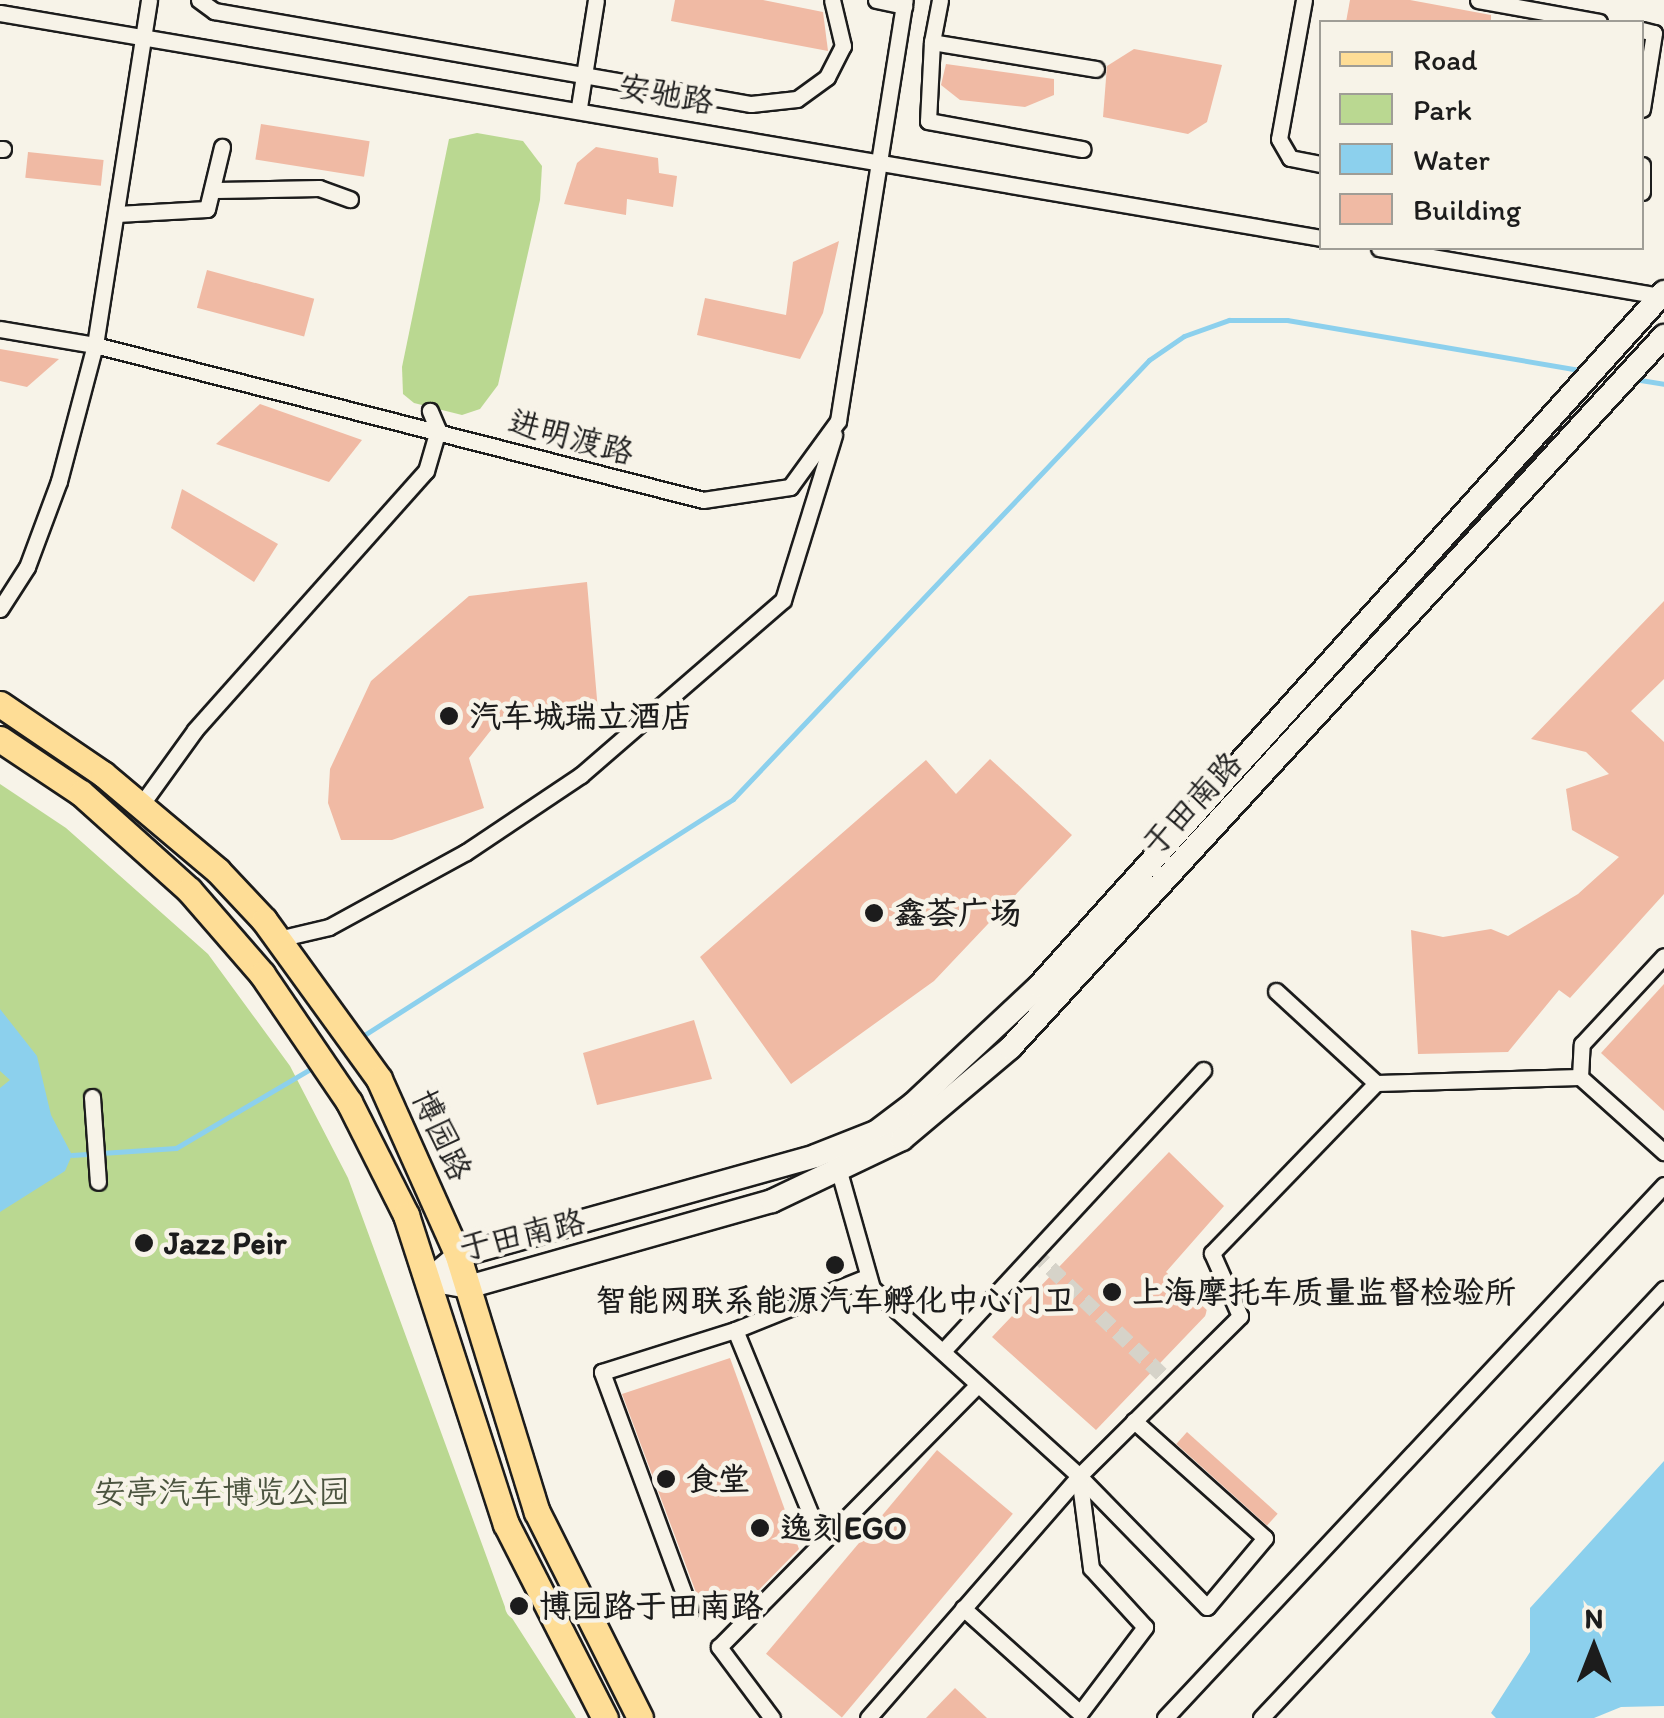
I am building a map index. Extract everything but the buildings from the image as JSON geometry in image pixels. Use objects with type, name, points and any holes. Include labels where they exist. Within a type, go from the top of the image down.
[{"type":"main road","name":"博园路","points":[[0,704],[142,805],[218,871],[278,938],[379,1079],[458,1256],[537,1512],[640,1718]]},
{"type":"main road","name":"博园路","points":[[0,739],[137,839],[224,928],[293,1015],[348,1102],[406,1215],[506,1524],[605,1718]]},
{"type":"street","points":[[0,609],[27,568],[52,498],[94,345],[149,0]]},
{"type":"street","points":[[199,0],[214,11],[751,104],[797,99],[827,77],[843,46],[832,0]]},
{"type":"street","points":[[579,107],[596,0]]},
{"type":"street","points":[[876,0],[905,3]]},
{"type":"street","points":[[940,0],[932,42],[928,121],[1082,149]]},
{"type":"street","points":[[1304,0],[1278,138],[1290,158],[1319,163]]},
{"type":"street","points":[[1478,0],[1588,20]]},
{"type":"street","name":"进明渡路","points":[[0,329],[94,345],[703,500],[790,487],[838,422],[905,3]]},
{"type":"street","name":"安驰路","points":[[0,13],[579,107],[1319,237]]},
{"type":"street","points":[[1644,30],[1654,33],[1644,96]]},
{"type":"street","points":[[932,42],[1096,69]]},
{"type":"street","points":[[117,214],[207,209],[215,190],[222,147]]},
{"type":"street","points":[[215,190],[319,188],[350,198]]},
{"type":"street","points":[[1406,250],[1662,294]]},
{"type":"street","name":"于田南路","points":[[429,1280],[468,1287],[840,1175],[956,1098],[1662,294]]},
{"type":"street","name":"于田南路","points":[[429,1280],[458,1256],[758,1174],[876,1132],[958,1067],[1140,891],[1598,412],[1664,336]]},
{"type":"street","points":[[142,805],[195,730],[426,470],[438,430],[430,411]]},
{"type":"street","points":[[278,938],[329,926],[515,819],[581,775],[783,600],[838,422]]},
{"type":"street","points":[[1580,1078],[1582,1044],[1664,956]]},
{"type":"street","points":[[1276,991],[1376,1083],[1580,1078],[1664,1152]]},
{"type":"street","points":[[942,1351],[1202,1070]]},
{"type":"street","points":[[868,1718],[1078,1476],[1240,1316],[1212,1253],[1376,1083]]},
{"type":"street","points":[[92,1097],[98,1182]]},
{"type":"street","points":[[840,1175],[868,1277],[976,1386],[1078,1476],[1208,1607],[1266,1538],[1134,1420]]},
{"type":"street","points":[[1165,1718],[1664,1185]]},
{"type":"street","points":[[690,1610],[602,1372],[735,1330],[868,1277]]},
{"type":"street","points":[[1261,1718],[1664,1289]]},
{"type":"street","points":[[735,1330],[822,1542]]},
{"type":"street","points":[[772,1718],[719,1647],[976,1386]]},
{"type":"street","points":[[964,1608],[1080,1713],[1144,1627],[1091,1568],[1078,1476]]},
{"type":"green space","points":[[477,133],[523,141],[542,166],[540,200],[498,385],[480,409],[462,415],[414,403],[403,394],[402,367],[449,139]]},
{"type":"green space","name":"安亭汽车博览公园","points":[[0,784],[66,828],[208,954],[290,1066],[348,1178],[505,1607],[576,1718],[0,1718]]},
{"type":"water","points":[[0,1009],[37,1056],[51,1115],[72,1155],[65,1171],[0,1212],[0,1088],[10,1080],[0,1071]]},
{"type":"water","points":[[1664,1461],[1664,1706],[1621,1707],[1594,1718],[1496,1718],[1491,1713],[1530,1652],[1530,1608]]},
{"type":"waterway","points":[[358,1039],[733,799],[1149,360],[1184,336],[1229,320],[1287,320],[1584,371]]},
{"type":"waterway","points":[[1634,379],[1664,384]]},
{"type":"waterway","points":[[72,1155],[176,1148],[315,1066]]},
{"type":"tunnel","points":[[1034,1252],[1172,1384]]},
{"type":"place","name":"汽车城瑞立酒店","points":[[449,716]]},
{"type":"place","name":"鑫荟广场","points":[[874,913]]},
{"type":"place","name":"Jazz Peir","points":[[144,1243]]},
{"type":"place","name":"智能网联系能源汽车孵化中心门卫","points":[[835,1265]]},
{"type":"place","name":"上海摩托车质量监督检验所","points":[[1112,1292]]},
{"type":"place","name":"食堂","points":[[666,1479]]},
{"type":"place","name":"逸刻EGO","points":[[760,1528]]},
{"type":"place","name":"博园路于田南路","points":[[519,1606]]}]
